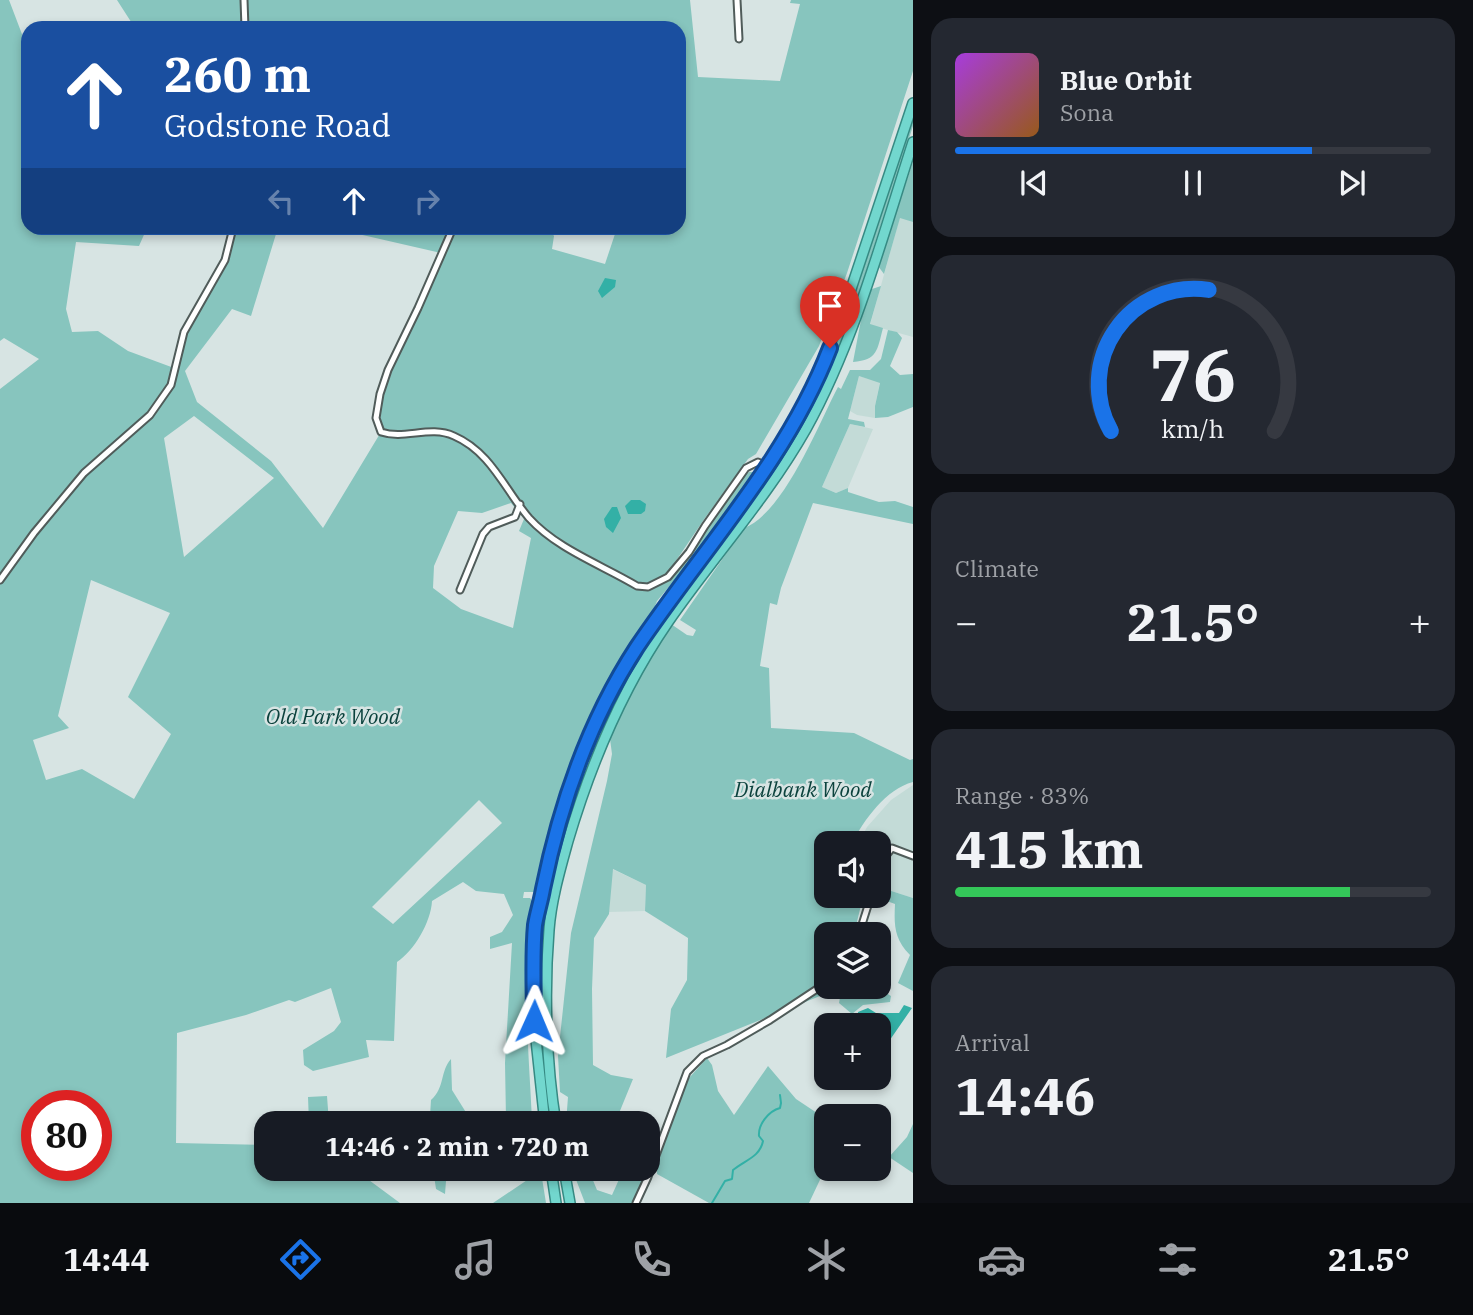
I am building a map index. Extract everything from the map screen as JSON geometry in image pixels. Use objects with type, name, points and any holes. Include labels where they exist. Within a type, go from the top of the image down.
[{"type":"highway","points":[[544,1111],[534,1021],[535,926],[548,862],[571,784],[612,691],[636,650],[767,466],[793,425],[823,366],[913,103]]},
{"type":"highway","points":[[555,1111],[548,1025],[549,929],[561,867],[581,798],[620,703],[667,623],[759,499],[805,429],[831,378],[848,336],[913,142]]},
{"type":"highway","points":[[553,1181],[556,1203]]},
{"type":"highway","points":[[566,1181],[569,1203]]},
{"type":"street","points":[[244,0],[245,21]]},
{"type":"street","points":[[737,0],[739,39]]},
{"type":"street","points":[[0,580],[34,533],[84,473],[150,415],[171,385],[184,332],[225,260],[231,235]]},
{"type":"street","points":[[450,235],[388,370],[380,394],[377,421],[381,432],[390,435],[424,431],[457,437],[472,447],[496,471],[529,518],[567,548],[637,586],[648,587],[668,577],[689,552],[746,468],[758,461],[767,466]]},
{"type":"street","points":[[460,590],[483,534],[489,527],[515,517],[520,504]]},
{"type":"street","points":[[891,849],[913,856]]},
{"type":"street","points":[[636,1203],[687,1072],[704,1056],[760,1026],[814,991]]},
{"type":"shaded area","points":[[900,217],[913,222],[913,337],[870,325]]},
{"type":"shaded area","points":[[859,376],[880,382],[875,418],[850,411]]},
{"type":"shaded area","points":[[850,424],[873,429],[848,488],[836,493],[822,487]]},
{"type":"shaded area","points":[[913,785],[913,898],[891,891],[891,831],[865,831],[891,800]]},
{"type":"shaded area","points":[[612,869],[646,885],[645,911],[609,912]]},
{"type":"green space","name":"Old Park Wood","points":[[0,0],[9,0],[21,32],[21,235],[144,235],[139,246],[76,242],[66,309],[72,332],[98,331],[128,351],[174,368],[184,332],[225,260],[231,235],[276,235],[251,316],[232,309],[185,371],[197,402],[271,461],[323,528],[381,432],[376,418],[388,370],[441,253],[363,235],[553,235],[552,249],[605,264],[615,235],[686,235],[686,21],[130,21],[117,0],[690,0],[698,77],[780,81],[800,4],[790,3],[791,0],[913,0],[913,71],[847,273],[819,346],[756,454],[748,459],[667,574],[648,584],[638,582],[609,567],[611,573],[642,589],[663,583],[672,576],[745,475],[754,472],[756,476],[716,531],[657,601],[646,629],[609,686],[573,759],[549,828],[536,892],[524,892],[523,898],[530,898],[536,906],[527,986],[532,1111],[506,1111],[505,1063],[512,943],[490,949],[490,937],[502,932],[513,915],[504,894],[476,891],[463,882],[432,901],[421,935],[410,951],[397,962],[394,1041],[366,1040],[369,1057],[313,1071],[304,1065],[303,1050],[334,1031],[341,1022],[331,988],[295,1002],[289,1000],[246,1015],[177,1033],[176,1143],[254,1145],[254,1181],[370,1181],[400,1203],[0,1203],[0,389],[39,359],[4,338],[0,341]],"holes":[[[194,416],[274,478],[184,557],[164,438]],[[511,503],[524,519],[519,531],[531,538],[513,628],[461,609],[433,588],[434,566],[458,511],[482,513]],[[91,580],[170,613],[128,697],[171,734],[134,799],[82,769],[46,780],[33,740],[69,728],[58,716]],[[479,800],[502,823],[393,924],[372,907]]]},
{"type":"green space","points":[[913,115],[913,126],[853,311],[820,393],[762,485],[672,610],[641,658],[624,685],[590,754],[556,867],[544,951],[552,1111],[547,1111],[538,983],[540,936],[561,832],[583,766],[611,703],[645,644],[779,457],[812,401],[839,338]]},
{"type":"green space","points":[[913,162],[913,222],[900,218],[884,274],[878,266]]},
{"type":"green space","points":[[881,286],[870,324],[883,328],[877,348],[867,359],[853,362],[869,290]]},
{"type":"green space","name":"Dialbank Wood","points":[[888,330],[897,332],[902,338],[890,366],[900,375],[913,374],[913,407],[888,417],[875,418],[880,383],[859,376],[848,419],[864,422],[865,427],[850,424],[822,487],[836,493],[848,488],[848,492],[879,502],[895,501],[913,507],[913,524],[813,503],[777,605],[770,603],[760,666],[769,668],[771,728],[854,733],[910,760],[913,759],[913,782],[885,798],[869,815],[859,831],[814,831],[814,908],[860,908],[857,922],[814,922],[814,998],[666,1058],[671,1009],[687,980],[688,938],[645,911],[646,885],[613,869],[609,914],[594,938],[593,1065],[611,1075],[633,1079],[620,1111],[567,1111],[568,1097],[560,1092],[558,1056],[571,933],[607,781],[612,754],[610,739],[636,681],[671,624],[693,636],[696,630],[680,620],[744,528],[759,519],[786,487],[838,387],[841,389],[850,370],[870,370],[881,359]]},
{"type":"green space","points":[[891,891],[913,898],[913,991],[898,983],[910,955],[896,931],[895,904],[891,903]]},
{"type":"green space","points":[[840,999],[890,999],[890,1002],[863,1005],[853,1013],[839,1003]]},
{"type":"green space","points":[[707,1058],[712,1065],[718,1091],[734,1115],[768,1066],[796,1099],[814,1111],[814,1181],[819,1181],[809,1203],[709,1203],[660,1176],[660,1153],[689,1078]]},
{"type":"green space","points":[[451,1059],[452,1090],[465,1111],[430,1111],[431,1100]]},
{"type":"green space","points":[[327,1096],[328,1111],[309,1111],[308,1097]]},
{"type":"green space","points":[[913,1124],[913,1173],[891,1158],[891,1155],[907,1137]]},
{"type":"green space","points":[[435,1181],[446,1181],[445,1194],[436,1189]]},
{"type":"green space","points":[[526,1181],[542,1181],[546,1203],[493,1203]]},
{"type":"green space","points":[[577,1181],[593,1181],[597,1190],[612,1195],[618,1181],[643,1181],[632,1203],[585,1203]]},
{"type":"water","points":[[605,278],[616,280],[615,287],[602,298],[598,291]]},
{"type":"water","points":[[631,500],[640,500],[646,504],[645,511],[641,514],[628,514],[625,506]]},
{"type":"water","points":[[612,507],[617,507],[621,518],[613,533],[606,527],[604,519]]},
{"type":"water","points":[[904,1005],[912,1008],[891,1038],[891,1013],[899,1013]]},
{"type":"water","points":[[868,1008],[876,1013],[858,1013],[858,1012]]},
{"type":"waterway","points":[[712,1203],[725,1181],[732,1179],[733,1170],[759,1151],[763,1141],[759,1136],[760,1127],[768,1115],[780,1108],[780,1095]]},
{"type":"route","points":[[534,1021],[535,926],[548,862],[571,784],[598,719],[636,650],[775,455],[809,395],[830,348]]}]
